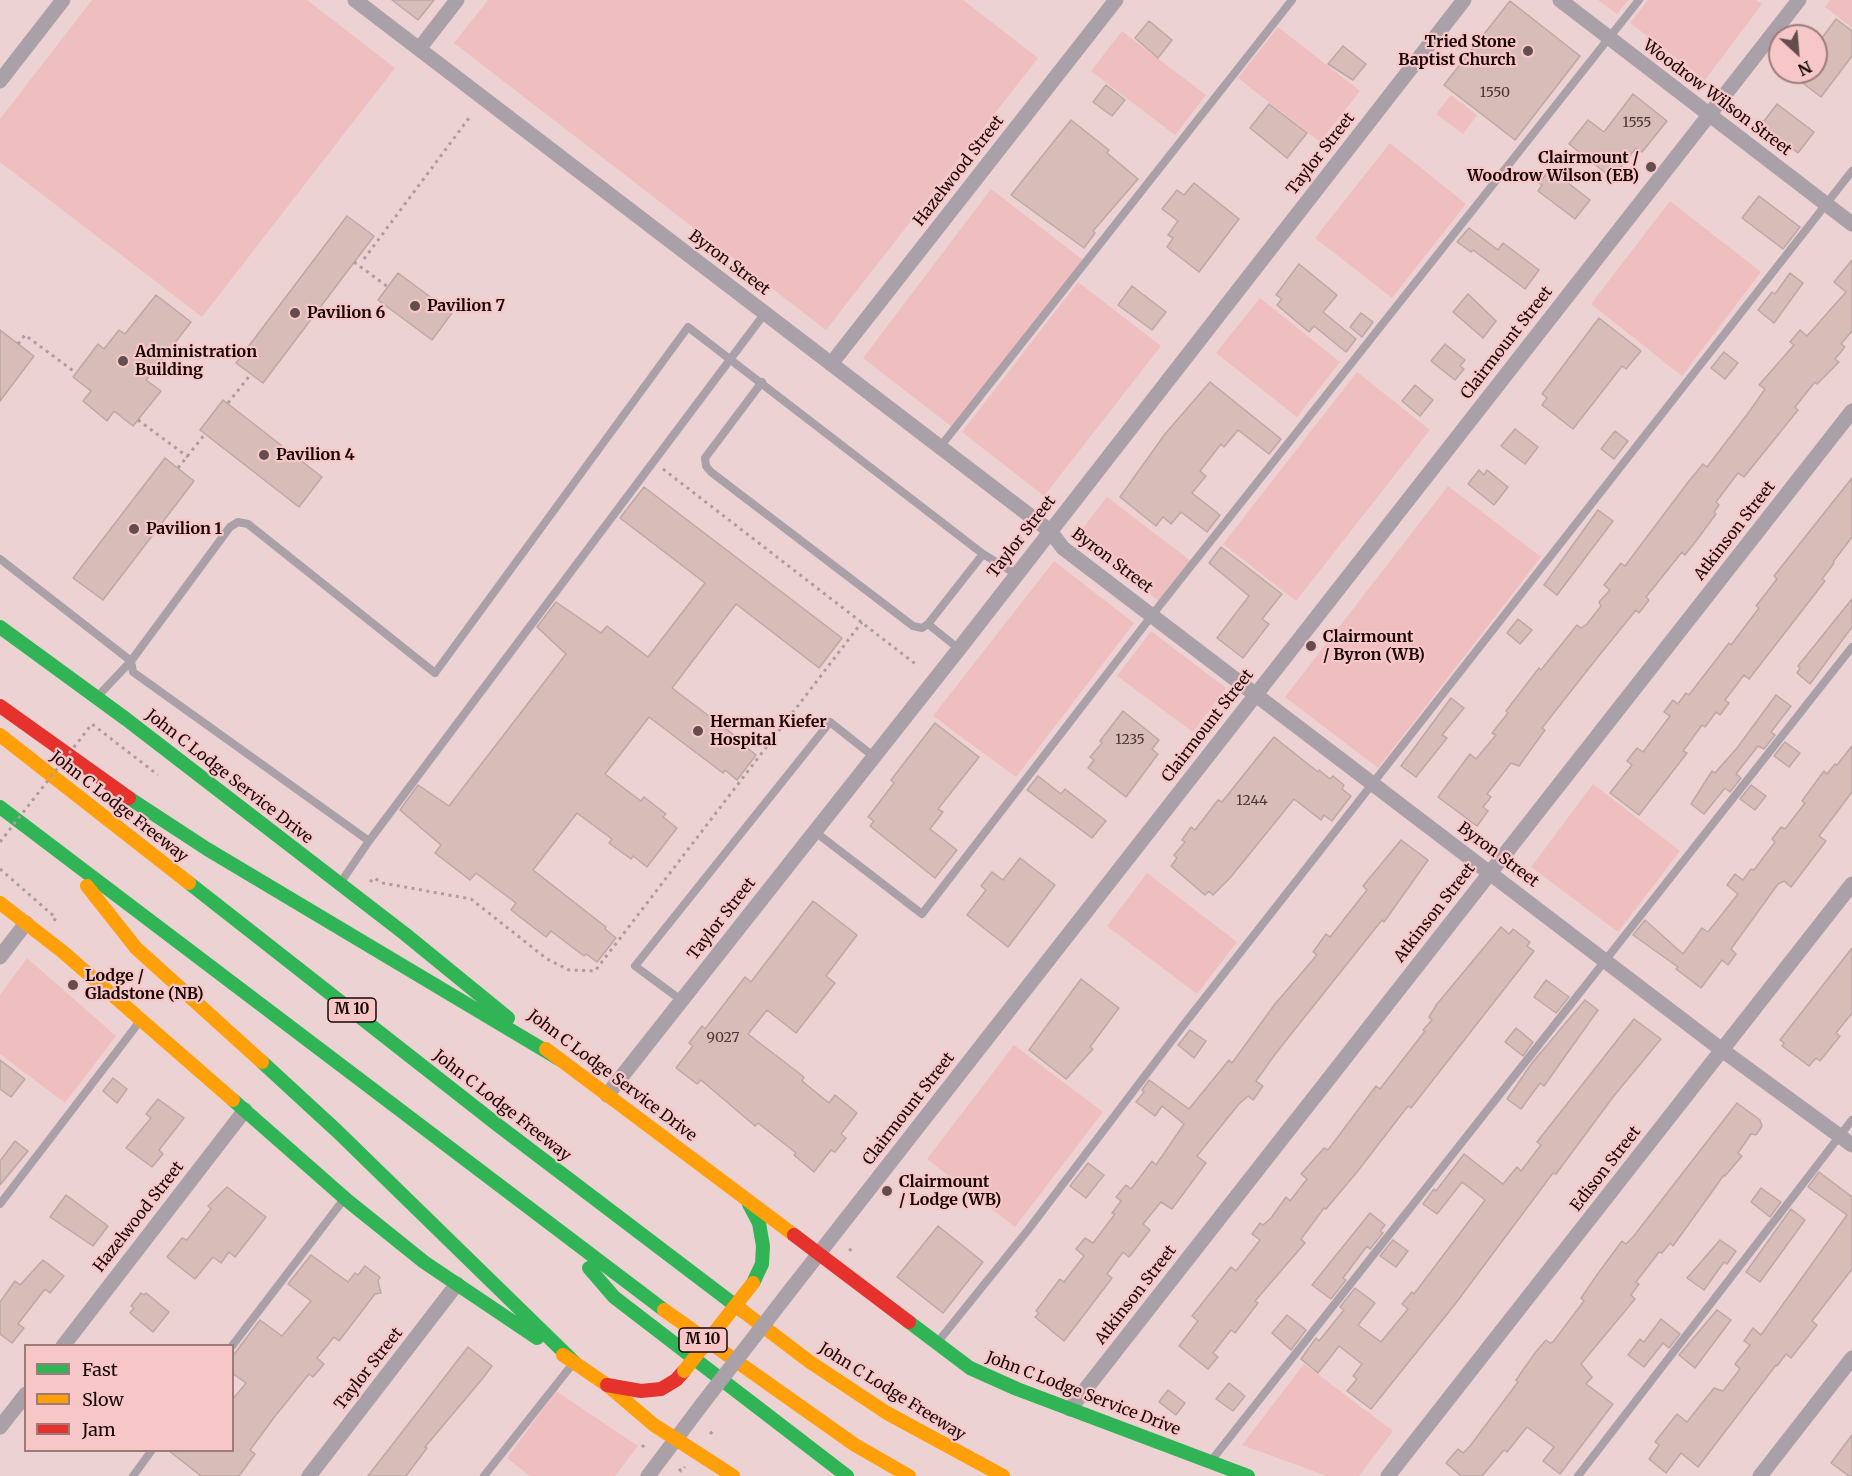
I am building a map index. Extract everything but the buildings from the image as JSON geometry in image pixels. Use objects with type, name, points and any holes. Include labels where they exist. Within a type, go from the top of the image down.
[{"type":"main road","name":"John C Lodge Service Drive","points":[[0,627],[97,698],[340,884],[607,1095],[970,1368],[1070,1409],[1248,1476]]},
{"type":"main road","points":[[0,706],[91,773],[207,849],[560,1059]]},
{"type":"main road","name":"John C Lodge Freeway","points":[[0,735],[499,1126],[810,1362],[887,1413],[1003,1476]]},
{"type":"main road","name":"M 10","points":[[0,807],[710,1344],[855,1445],[909,1476]]},
{"type":"main road","points":[[64,857],[136,948],[322,1117],[574,1363]]},
{"type":"main road","points":[[0,903],[141,1020],[345,1198],[424,1262],[607,1385],[654,1425],[733,1476]]},
{"type":"main road","points":[[607,1385],[641,1391],[661,1389],[676,1380],[753,1283],[762,1264],[763,1246],[759,1223],[747,1201]]},
{"type":"main road","points":[[555,1229],[614,1297],[847,1476]]},
{"type":"street","points":[[0,81],[63,0]]},
{"type":"street","name":"Byron Street","points":[[355,0],[1050,531],[1063,548],[1255,695],[1491,872],[1722,1050],[1846,1140]]},
{"type":"street","points":[[419,49],[457,0]]},
{"type":"street","name":"Hazelwood Street","points":[[831,364],[1116,0]]},
{"type":"street","name":"Taylor Street","points":[[607,1095],[1464,0]]},
{"type":"street","name":"Woodrow Wilson Street","points":[[1560,0],[1852,224]]},
{"type":"street","name":"Clairmount Street","points":[[648,1476],[792,1288],[1799,0]]},
{"type":"street","name":"Atkinson Street","points":[[1070,1409],[1852,411]]},
{"type":"street","name":"Edison Street","points":[[1388,1476],[1852,884]]},
{"type":"street","points":[[0,957],[26,923]]},
{"type":"street","name":"Hazelwood Street","points":[[65,1344],[245,1110]]},
{"type":"street","name":"Taylor Street","points":[[309,1476],[457,1284]]},
{"type":"street","points":[[1760,1476],[1852,1358]]},
{"type":"street","points":[[0,1427],[24,1397]]},
{"type":"lane","points":[[940,447],[1292,0]]},
{"type":"lane","points":[[814,831],[922,914],[1153,616],[1639,0]]},
{"type":"lane","points":[[937,1343],[1028,1230],[1182,1027],[1374,785],[1852,171]]},
{"type":"lane","points":[[340,884],[369,841],[765,313]]},
{"type":"lane","points":[[97,698],[131,661],[230,527],[238,522],[248,525],[435,673],[688,327],[983,554],[1016,574]]},
{"type":"lane","points":[[762,382],[705,458],[706,466],[913,626],[922,628],[928,624],[983,554]]},
{"type":"lane","points":[[0,559],[131,661],[133,672],[369,841]]},
{"type":"lane","points":[[928,624],[958,649]]},
{"type":"lane","points":[[1211,1461],[1852,647]]},
{"type":"lane","points":[[681,1000],[635,966],[830,722],[873,756]]},
{"type":"lane","points":[[0,1204],[141,1020]]},
{"type":"lane","points":[[1578,1476],[1846,1140],[1852,1120]]},
{"type":"lane","points":[[234,1344],[345,1198]]},
{"type":"lane","points":[[484,1476],[553,1386],[574,1363]]},
{"type":"lane","points":[[132,1476],[150,1452]]},
{"type":"path","points":[[364,259],[470,118]]},
{"type":"path","points":[[354,262],[388,287]]},
{"type":"path","points":[[18,344],[25,335],[76,373]]},
{"type":"path","points":[[228,403],[251,374]]},
{"type":"path","points":[[138,420],[188,457]]},
{"type":"path","points":[[178,468],[205,434]]},
{"type":"path","points":[[659,466],[918,666]]},
{"type":"path","points":[[1019,539],[1026,531]]},
{"type":"path","points":[[370,882],[374,878],[383,883],[471,899],[547,959],[569,970],[596,971],[862,622]]},
{"type":"path","points":[[0,842],[92,724],[158,775]]},
{"type":"path","points":[[0,869],[56,918]]},
{"type":"path","points":[[710,1434],[714,1430]]},
{"type":"path","points":[[679,1469],[681,1471],[685,1467]]},
{"type":"shaded area","points":[[92,0],[307,0],[395,68],[202,317],[0,162],[0,119]]},
{"type":"shaded area","points":[[488,0],[963,0],[1038,58],[826,330],[454,43]]},
{"type":"shaded area","points":[[1598,0],[1628,0],[1617,14]]},
{"type":"shaded area","points":[[1648,0],[1756,0],[1762,4],[1705,80],[1630,23]]},
{"type":"shaded area","points":[[1830,0],[1852,0],[1852,28],[1825,7]]},
{"type":"shaded area","points":[[1278,27],[1360,91],[1320,142],[1238,78]]},
{"type":"shaded area","points":[[1122,31],[1206,95],[1175,135],[1091,71]]},
{"type":"shaded area","points":[[1451,95],[1477,115],[1463,134],[1436,114]]},
{"type":"shaded area","points":[[1390,143],[1466,204],[1392,298],[1315,238]]},
{"type":"shaded area","points":[[991,189],[1083,260],[952,427],[863,358]]},
{"type":"shaded area","points":[[1670,201],[1761,272],[1682,376],[1591,304]]},
{"type":"shaded area","points":[[1078,282],[1161,346],[1044,496],[962,432]]},
{"type":"shaded area","points":[[1260,298],[1340,362],[1297,417],[1216,353]]},
{"type":"shaded area","points":[[1357,372],[1430,430],[1296,601],[1223,544]]},
{"type":"shaded area","points":[[1448,486],[1541,557],[1378,768],[1285,697]]},
{"type":"shaded area","points":[[1107,497],[1191,561],[1160,602],[1076,537]]},
{"type":"shaded area","points":[[1054,561],[1134,623],[1016,777],[933,716]]},
{"type":"shaded area","points":[[1151,631],[1226,688],[1193,732],[1117,676]]},
{"type":"shaded area","points":[[1593,784],[1680,851],[1618,932],[1531,867]]},
{"type":"shaded area","points":[[1147,873],[1237,942],[1197,994],[1107,926]]},
{"type":"shaded area","points":[[27,958],[116,1036],[65,1103],[0,1054],[0,995]]},
{"type":"shaded area","points":[[1014,1045],[1103,1112],[1015,1227],[927,1159]]},
{"type":"shaded area","points":[[1304,1364],[1393,1431],[1359,1476],[1327,1476],[1242,1445]]},
{"type":"shaded area","points":[[556,1391],[638,1446],[615,1476],[530,1476],[507,1458]]},
{"type":"traffic: fast","points":[[0,627],[126,719],[405,934],[508,1018]]},
{"type":"traffic: fast","points":[[129,798],[207,849],[559,1059]]},
{"type":"traffic: fast","points":[[0,807],[664,1310]]},
{"type":"traffic: fast","points":[[189,883],[499,1126],[744,1312]]},
{"type":"traffic: fast","points":[[262,1062],[337,1131],[575,1363]]},
{"type":"traffic: fast","points":[[233,1100],[348,1201],[424,1262],[537,1338]]},
{"type":"traffic: fast","points":[[749,1204],[759,1223],[763,1246],[762,1264],[753,1283]]},
{"type":"traffic: fast","points":[[589,1268],[614,1297],[847,1476]]},
{"type":"traffic: fast","points":[[909,1322],[970,1368],[1017,1389],[1248,1476]]},
{"type":"traffic: slow","points":[[0,735],[189,883]]},
{"type":"traffic: slow","points":[[87,886],[136,948],[262,1062]]},
{"type":"traffic: slow","points":[[0,903],[63,952],[233,1100]]},
{"type":"traffic: slow","points":[[546,1049],[794,1235]]},
{"type":"traffic: slow","points":[[684,1371],[753,1283]]},
{"type":"traffic: slow","points":[[664,1310],[855,1445],[909,1476]]},
{"type":"traffic: slow","points":[[744,1312],[810,1362],[887,1413],[1003,1476]]},
{"type":"traffic: slow","points":[[563,1355],[607,1385],[654,1425],[733,1476]]},
{"type":"traffic: jam","points":[[0,706],[129,798]]},
{"type":"traffic: jam","points":[[794,1235],[909,1322]]},
{"type":"traffic: jam","points":[[607,1385],[641,1391],[661,1389],[676,1380],[684,1371]]},
{"type":"place","name":"Tried Stone Baptist Church","points":[[1528,51]]},
{"type":"place","name":"Clairmount / Woodrow Wilson (EB)","points":[[1651,167]]},
{"type":"place","name":"Pavilion 7","points":[[415,306]]},
{"type":"place","name":"Pavilion 6","points":[[295,313]]},
{"type":"place","name":"Administration Building","points":[[123,361]]},
{"type":"place","name":"Pavilion 4","points":[[264,455]]},
{"type":"place","name":"Pavilion 1","points":[[134,529]]},
{"type":"place","name":"Clairmount / Byron (WB)","points":[[1311,646]]},
{"type":"place","name":"Herman Kiefer Hospital","points":[[698,731]]},
{"type":"place","name":"Lodge / Gladstone (NB)","points":[[73,985]]},
{"type":"place","name":"Clairmount / Lodge (WB)","points":[[887,1191]]}]
